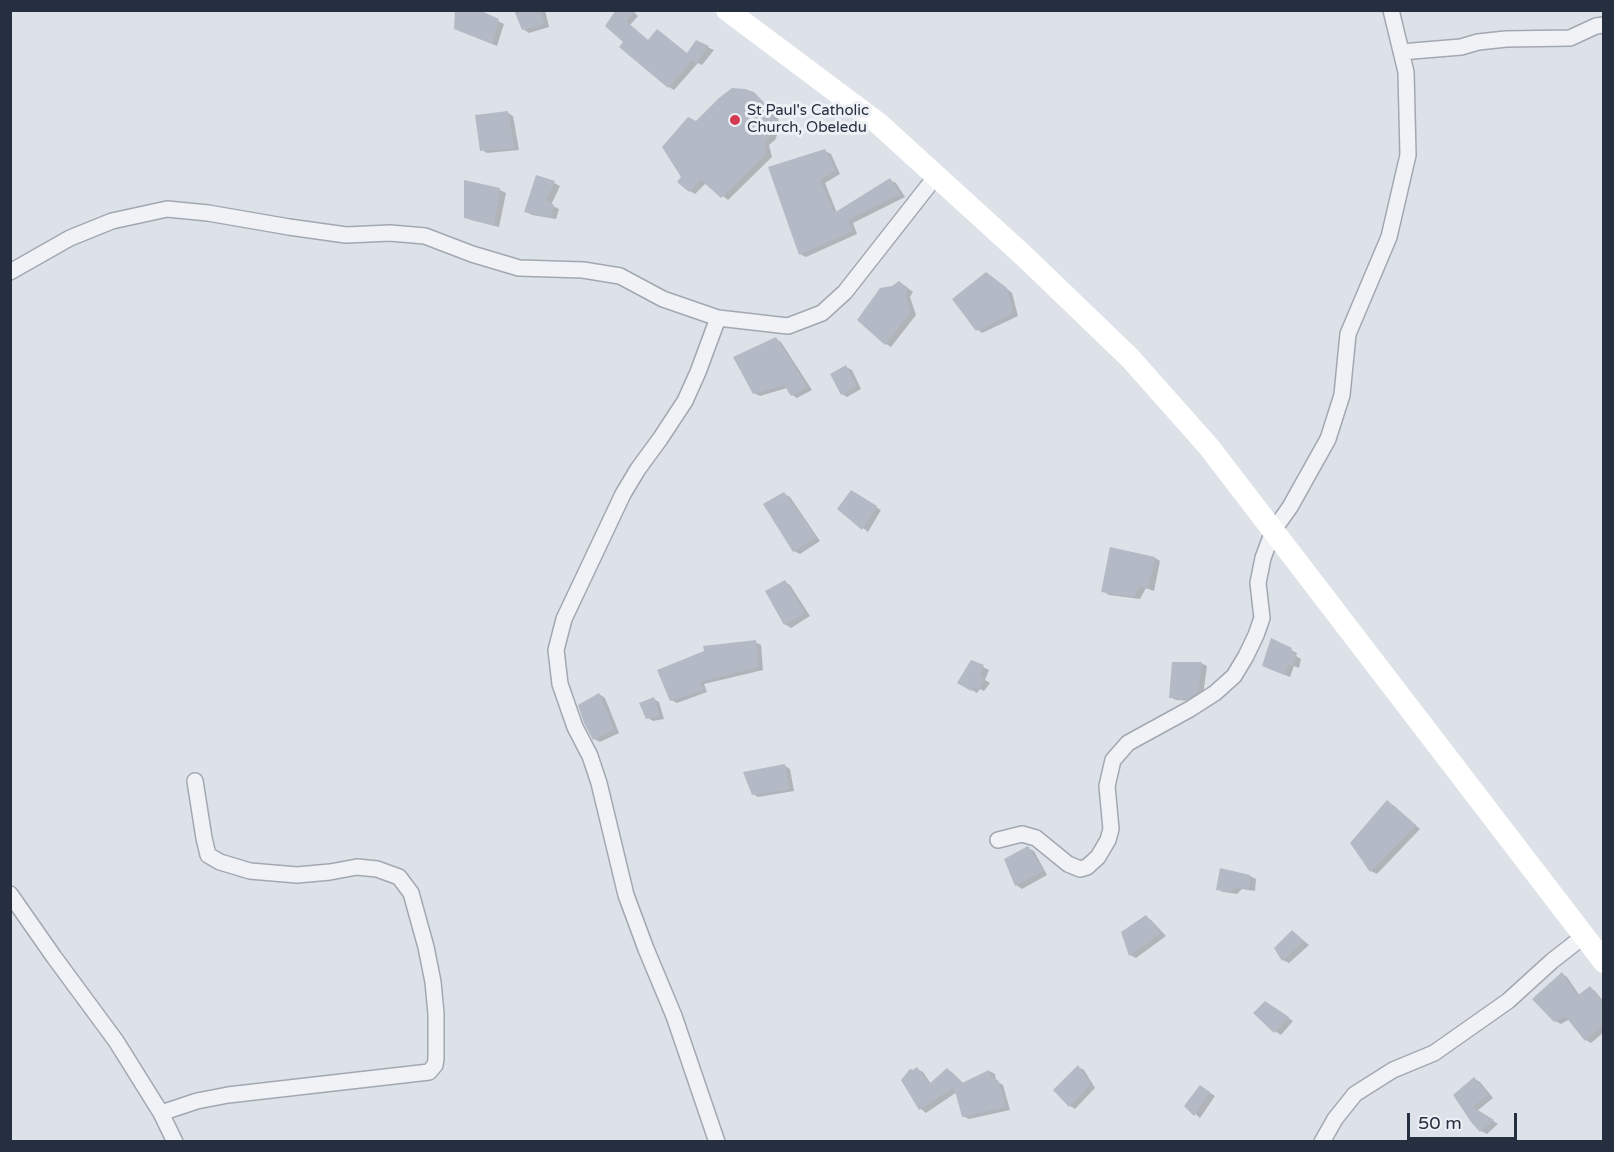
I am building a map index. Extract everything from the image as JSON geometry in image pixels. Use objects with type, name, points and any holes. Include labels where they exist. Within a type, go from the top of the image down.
[{"type":"main road","points":[[727,10],[878,123],[1130,358],[1209,447],[1604,962]]},
{"type":"street","points":[[998,840],[1022,834],[1036,838],[1068,864],[1080,869],[1088,867],[1098,857],[1108,840],[1111,829],[1107,786],[1113,760],[1128,743],[1215,693],[1234,676],[1256,635],[1262,618],[1258,583],[1263,558],[1273,531],[1290,507],[1328,439],[1342,395],[1348,334],[1389,237],[1408,155],[1406,72],[1391,10]]},
{"type":"street","points":[[1401,52],[1461,47],[1478,42],[1506,39],[1570,38],[1596,26],[1604,25]]},
{"type":"street","points":[[10,272],[69,238],[112,221],[167,209],[208,213],[289,228],[346,235],[390,233],[425,236],[472,254],[519,268],[583,270],[620,276],[663,299],[718,318],[788,326],[822,313],[844,292],[936,176]]},
{"type":"street","points":[[717,1142],[674,1016],[626,895],[599,783],[590,756],[575,727],[560,684],[556,650],[564,619],[623,494],[684,401],[698,372],[718,318]]},
{"type":"street","points":[[161,1113],[197,1101],[228,1095],[429,1072],[435,1065],[436,1059],[436,1014],[429,958],[411,893],[399,877],[376,869],[357,867],[330,872],[297,874],[250,871],[219,862],[208,855],[195,781]]},
{"type":"street","points":[[10,894],[116,1041],[161,1113],[175,1142]]},
{"type":"street","points":[[1322,1142],[1335,1119],[1355,1094],[1393,1070],[1434,1053],[1508,1001],[1551,961],[1584,936]]},
{"type":"building","points":[[455,10],[479,10],[499,19],[492,44],[454,29]]},
{"type":"building","points":[[514,10],[541,10],[544,24],[522,30]]},
{"type":"building","points":[[616,10],[635,10],[626,21],[648,40],[657,29],[687,53],[696,40],[709,46],[696,63],[692,60],[668,88],[619,47],[623,42],[605,26]]},
{"type":"building","points":[[732,88],[754,92],[771,110],[775,124],[770,137],[764,142],[766,154],[721,198],[701,180],[689,192],[677,182],[681,177],[662,147],[688,117],[696,121]]},
{"type":"building","points":[[508,111],[514,148],[480,151],[475,115]]},
{"type":"building","points":[[825,149],[835,170],[820,180],[834,213],[890,178],[900,194],[848,220],[852,231],[799,255],[768,167]]},
{"type":"building","points":[[536,175],[555,181],[546,201],[554,205],[550,217],[524,212]]},
{"type":"building","points":[[464,180],[500,188],[494,225],[464,218]]},
{"type":"building","points":[[986,272],[1007,288],[1013,313],[976,331],[952,299]]},
{"type":"building","points":[[899,281],[908,288],[905,294],[911,311],[885,345],[857,320],[880,288],[892,286]]},
{"type":"building","points":[[776,337],[807,387],[791,396],[784,385],[753,394],[733,357]]},
{"type":"building","points":[[846,365],[856,386],[841,395],[830,374]]},
{"type":"building","points":[[851,490],[877,506],[862,530],[837,509]]},
{"type":"building","points":[[784,492],[816,537],[793,552],[763,504]]},
{"type":"building","points":[[1110,547],[1155,557],[1148,589],[1140,586],[1134,597],[1101,592]]},
{"type":"building","points":[[785,580],[805,613],[784,625],[765,591]]},
{"type":"building","points":[[1271,638],[1292,648],[1291,652],[1296,654],[1293,666],[1288,664],[1284,675],[1262,666]]},
{"type":"building","points":[[756,640],[758,667],[699,682],[703,690],[670,701],[657,670],[704,651],[703,646]]},
{"type":"building","points":[[971,660],[984,665],[980,676],[985,679],[978,689],[973,687],[971,691],[957,683]]},
{"type":"building","points":[[1172,662],[1202,662],[1198,692],[1188,699],[1169,698]]},
{"type":"building","points":[[599,693],[614,729],[593,740],[578,705]]},
{"type":"building","points":[[654,697],[659,716],[646,719],[639,703]]},
{"type":"building","points":[[785,764],[789,789],[752,795],[743,772]]},
{"type":"building","points":[[1387,800],[1416,825],[1370,872],[1350,843]]},
{"type":"building","points":[[1028,846],[1043,871],[1015,886],[1004,859]]},
{"type":"building","points":[[1220,868],[1250,875],[1249,889],[1235,887],[1231,892],[1216,890]]},
{"type":"building","points":[[1146,915],[1161,933],[1129,956],[1121,932]]},
{"type":"building","points":[[1292,930],[1304,941],[1282,961],[1274,948]]},
{"type":"building","points":[[1562,972],[1577,996],[1590,986],[1604,1004],[1604,1024],[1585,1041],[1565,1016],[1554,1022],[1532,999]]},
{"type":"building","points":[[1265,1001],[1289,1017],[1274,1033],[1253,1013]]},
{"type":"building","points":[[1078,1065],[1090,1084],[1069,1107],[1053,1090]]},
{"type":"building","points":[[917,1067],[929,1084],[947,1068],[962,1083],[989,1070],[991,1078],[998,1080],[1006,1107],[962,1117],[954,1087],[919,1110],[901,1080],[910,1069]]},
{"type":"building","points":[[1474,1077],[1488,1095],[1473,1107],[1494,1120],[1480,1132],[1453,1095]]},
{"type":"building","points":[[1200,1085],[1210,1092],[1194,1116],[1184,1106]]},
{"type":"place","name":"St Paul's Catholic Church, Obeledu","points":[[735,120]]}]
